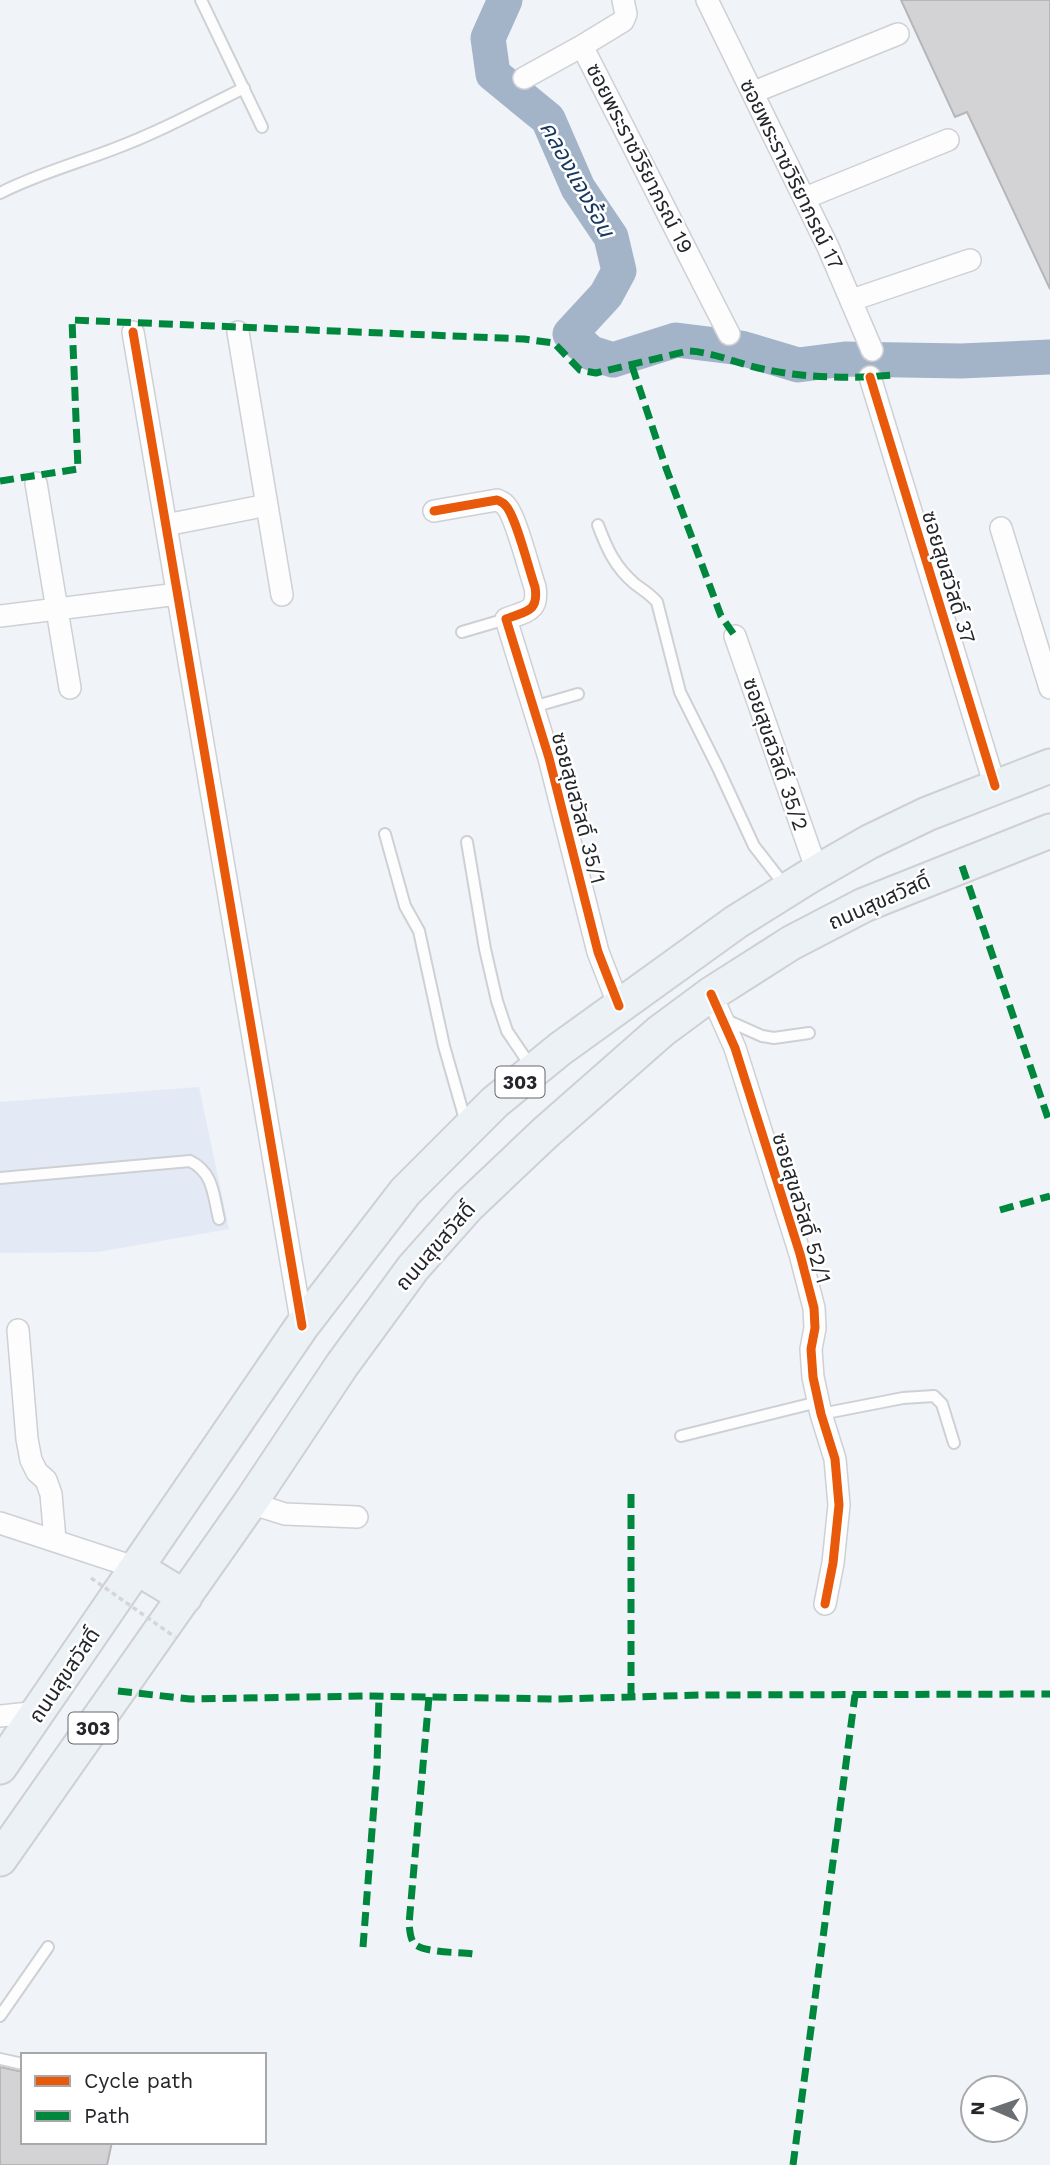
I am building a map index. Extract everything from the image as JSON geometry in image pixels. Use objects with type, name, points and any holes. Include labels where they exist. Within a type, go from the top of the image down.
[{"type":"main road","name":"ถนนสุขสวัสดิ์","points":[[0,1767],[302,1326],[405,1192],[495,1102],[560,1049],[736,922],[817,871],[927,814],[1050,766]]},
{"type":"main road","name":"ถนนสุขสวัสดิ์","points":[[0,1859],[185,1597],[342,1365],[413,1268],[468,1206],[545,1133],[661,1031],[717,1006],[791,943],[864,905],[1050,831]]},
{"type":"main road","points":[[137,1568],[185,1597]]},
{"type":"street","name":"ซอยพระราชวิริยาภรณ์ 19","points":[[623,0],[626,14],[623,21],[582,46],[729,334]]},
{"type":"street","name":"ซอยพระราชวิริยาภรณ์ 17","points":[[707,0],[805,198],[873,350]]},
{"type":"street","points":[[754,92],[898,34]]},
{"type":"street","points":[[524,78],[582,46]]},
{"type":"street","points":[[805,198],[948,140]]},
{"type":"street","points":[[852,300],[970,260]]},
{"type":"street","points":[[133,332],[302,1326]]},
{"type":"street","points":[[238,332],[282,595]]},
{"type":"street","name":"ซอยสุขสวัสดิ์ 37","points":[[870,377],[995,786]]},
{"type":"street","points":[[36,484],[70,688]]},
{"type":"street","points":[[434,511],[497,500],[508,507],[537,598],[534,606],[527,611],[506,619]]},
{"type":"street","points":[[166,525],[267,505]]},
{"type":"street","points":[[1001,528],[1050,688]]},
{"type":"street","points":[[0,615],[178,594]]},
{"type":"street","name":"ซอยสุขสวัสดิ์ 35/1","points":[[506,619],[549,758],[598,952],[619,1006]]},
{"type":"street","name":"ซอยสุขสวัสดิ์ 35/2","points":[[735,636],[817,871]]},
{"type":"street","name":"ซอยสุขสวัสดิ์ 52/1","points":[[717,1006],[735,1048],[810,1294],[815,1328],[811,1349],[813,1377],[819,1408],[835,1459],[839,1505],[833,1563],[825,1604]]},
{"type":"street","points":[[18,1330],[27,1439],[31,1460],[37,1472],[46,1480],[51,1494],[55,1540]]},
{"type":"street","points":[[250,1503],[285,1514],[357,1517]]},
{"type":"street","points":[[0,1523],[137,1568]]},
{"type":"street","points":[[0,1716],[39,1712]]},
{"type":"lane","points":[[201,0],[262,128]]},
{"type":"lane","points":[[0,193],[23,182],[113,150],[244,88]]},
{"type":"lane","points":[[598,526],[609,554],[619,568],[657,602],[680,692],[754,846],[788,889]]},
{"type":"lane","points":[[462,632],[506,619]]},
{"type":"lane","points":[[533,707],[578,694]]},
{"type":"lane","points":[[385,834],[405,906],[419,931],[444,1046],[468,1129]]},
{"type":"lane","points":[[467,842],[485,949],[497,1001],[508,1031],[533,1071]]},
{"type":"lane","points":[[717,1006],[762,1036],[774,1038],[808,1033]]},
{"type":"lane","points":[[0,1178],[190,1161],[201,1166],[207,1173],[219,1219]]},
{"type":"lane","points":[[681,1436],[819,1408],[934,1396],[942,1404],[954,1443]]},
{"type":"lane","points":[[0,2016],[48,1947]]},
{"type":"lane","points":[[0,2059],[21,2064]]},
{"type":"path","points":[[91,1578],[174,1637]]},
{"type":"shaded area","points":[[199,1087],[229,1229],[98,1252],[0,1253],[0,1102]]},
{"type":"building","points":[[901,0],[1050,0],[1050,289],[967,112],[955,117]]},
{"type":"building","points":[[0,2067],[21,2072],[21,2144],[112,2144],[107,2165],[0,2165]]},
{"type":"waterway","name":"คลองแจงร้อน","points":[[505,0],[488,38],[493,74],[548,119],[578,188],[611,237],[619,271],[606,295],[570,334],[591,353],[613,360],[676,340],[741,348],[798,365],[845,359],[961,361],[1050,357]]},
{"type":"marked path","points":[[0,481],[78,469],[72,320],[524,339],[554,343],[580,370],[596,373],[688,351],[763,369],[812,376],[894,375]]},
{"type":"marked path","points":[[632,366],[666,468],[721,616],[735,636]]},
{"type":"marked path","points":[[962,866],[1050,1124]]},
{"type":"marked path","points":[[1000,1210],[1050,1196]]},
{"type":"marked path","points":[[631,1491],[631,1697]]},
{"type":"marked path","points":[[118,1691],[190,1699],[364,1696],[558,1699],[702,1695],[1050,1694]]},
{"type":"marked path","points":[[793,2165],[855,1695]]},
{"type":"marked path","points":[[363,1947],[377,1766],[379,1696]]},
{"type":"marked path","points":[[429,1697],[410,1933],[414,1943],[421,1948],[473,1954]]},
{"type":"cycle path","points":[[133,332],[302,1326]]},
{"type":"cycle path","points":[[870,377],[995,786]]},
{"type":"cycle path","points":[[434,511],[497,500],[506,506],[514,521],[536,595],[530,609],[506,619],[549,758],[598,952],[619,1006]]},
{"type":"cycle path","points":[[711,994],[735,1048],[800,1254],[814,1308],[815,1328],[811,1349],[813,1377],[835,1459],[839,1505],[833,1563],[825,1604]]}]
